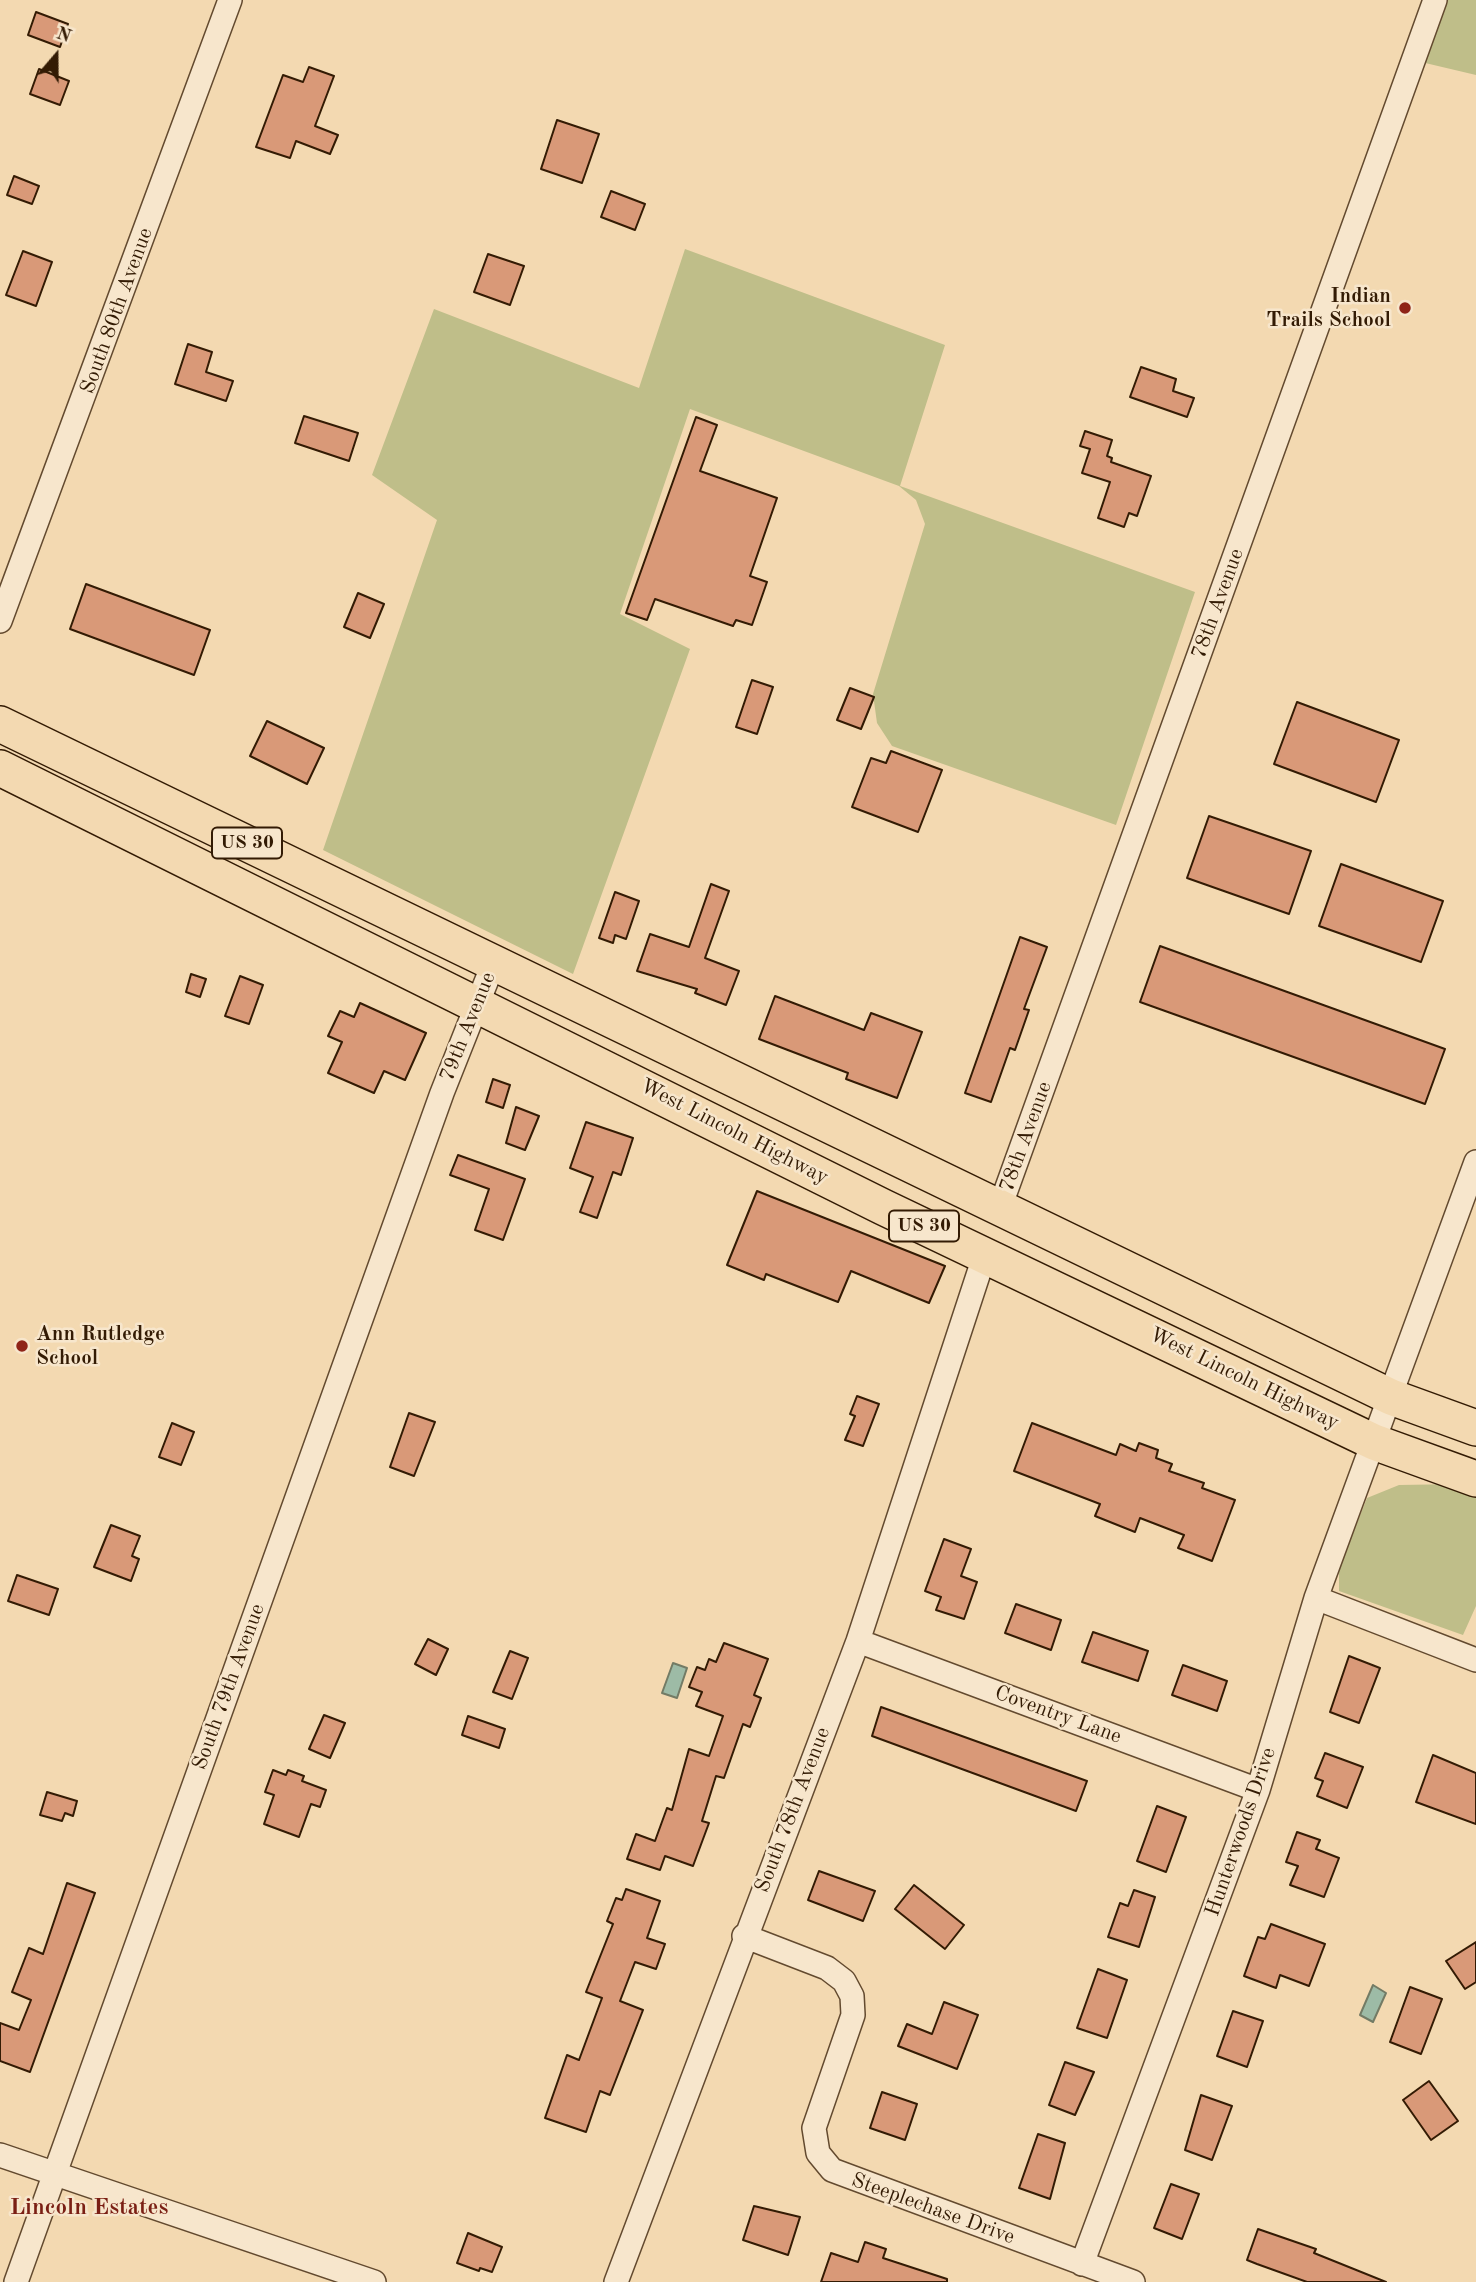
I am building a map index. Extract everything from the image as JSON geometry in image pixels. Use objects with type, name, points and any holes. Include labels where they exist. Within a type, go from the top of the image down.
[{"type":"main road","name":"US 30","points":[[0,724],[1391,1397],[1476,1428]]},
{"type":"main road","name":"West Lincoln Highway","points":[[0,768],[819,1174],[1374,1442],[1476,1479]]},
{"type":"main road","points":[[819,1174],[930,1201],[987,1222],[997,1217],[1000,1208]]},
{"type":"street","name":"South 80th Avenue","points":[[0,621],[76,423],[230,0]]},
{"type":"street","name":"78th Avenue","points":[[1000,1208],[1435,0]]},
{"type":"street","name":"79th Avenue","points":[[442,1093],[494,962]]},
{"type":"street","name":"South 79th Avenue","points":[[16,2282],[442,1093]]},
{"type":"street","name":"Hunterwoods Drive","points":[[1083,2264],[1258,1790],[1315,1598],[1476,1162]]},
{"type":"street","name":"South 78th Avenue","points":[[616,2282],[744,1936],[858,1641],[985,1254]]},
{"type":"street","points":[[1315,1598],[1476,1660]]},
{"type":"street","name":"Coventry Lane","points":[[858,1641],[1258,1790]]},
{"type":"street","name":"Steeplechase Drive","points":[[744,1936],[827,1968],[844,1981],[852,1996],[853,2015],[814,2128],[818,2153],[832,2170],[1133,2282]]},
{"type":"street","points":[[0,2155],[55,2176],[374,2282]]},
{"type":"shaded area","points":[[1444,0],[1476,0],[1476,75],[1421,62]]},
{"type":"shaded area","points":[[685,249],[945,345],[900,486],[1195,592],[1116,825],[892,746],[877,723],[873,694],[925,524],[916,500],[899,486],[690,409],[620,614],[690,649],[573,974],[323,850],[437,520],[372,475],[434,309],[639,388]]},
{"type":"shaded area","points":[[1460,1484],[1476,1489],[1476,1606],[1463,1635],[1339,1591],[1339,1568],[1367,1498],[1399,1485]]},
{"type":"shaded area","points":[[673,1663],[687,1668],[677,1698],[662,1693]]},
{"type":"shaded area","points":[[1373,1985],[1386,1993],[1373,2022],[1360,2015]]},
{"type":"building","points":[[36,12],[68,24],[60,47],[28,35]]},
{"type":"building","points":[[309,67],[334,76],[315,126],[338,135],[330,154],[296,141],[290,158],[256,147],[283,75],[303,82]]},
{"type":"building","points":[[39,69],[69,81],[60,105],[30,94]]},
{"type":"building","points":[[557,120],[599,134],[582,183],[541,169]]},
{"type":"building","points":[[14,176],[39,186],[32,204],[7,195]]},
{"type":"building","points":[[611,191],[645,204],[635,230],[601,217]]},
{"type":"building","points":[[23,251],[52,262],[36,306],[6,295]]},
{"type":"building","points":[[488,254],[524,266],[510,305],[474,292]]},
{"type":"building","points":[[188,344],[212,352],[206,372],[233,381],[226,401],[175,384]]},
{"type":"building","points":[[1141,367],[1176,379],[1173,391],[1194,398],[1187,417],[1130,397]]},
{"type":"building","points":[[304,416],[358,433],[349,461],[295,443]]},
{"type":"building","points":[[696,417],[717,425],[700,471],[777,498],[750,576],[767,582],[752,625],[736,620],[733,626],[655,599],[647,620],[626,613]]},
{"type":"building","points":[[1085,431],[1112,440],[1107,456],[1112,458],[1111,462],[1151,476],[1137,516],[1129,513],[1124,527],[1098,518],[1110,482],[1082,473],[1090,449],[1080,446]]},
{"type":"building","points":[[86,584],[210,630],[194,675],[70,629]]},
{"type":"building","points":[[358,593],[384,604],[370,638],[344,627]]},
{"type":"building","points":[[752,680],[773,687],[757,734],[736,727]]},
{"type":"building","points":[[850,688],[874,697],[861,729],[837,720]]},
{"type":"building","points":[[1297,702],[1399,740],[1376,802],[1274,764]]},
{"type":"building","points":[[267,721],[324,748],[307,784],[250,756]]},
{"type":"building","points":[[891,751],[942,770],[918,832],[852,807],[871,758],[886,763]]},
{"type":"building","points":[[1209,816],[1311,851],[1289,914],[1187,878]]},
{"type":"building","points":[[1341,864],[1443,901],[1421,962],[1319,926]]},
{"type":"building","points":[[711,884],[729,891],[705,958],[739,971],[726,1005],[695,993],[697,989],[637,971],[650,934],[689,947]]},
{"type":"building","points":[[615,892],[639,901],[626,939],[615,935],[613,943],[599,938]]},
{"type":"building","points":[[1020,937],[1047,947],[1024,1009],[1029,1010],[1015,1050],[1010,1048],[991,1102],[965,1093]]},
{"type":"building","points":[[1160,946],[1445,1049],[1425,1104],[1140,1002]]},
{"type":"building","points":[[191,974],[206,979],[200,997],[186,992]]},
{"type":"building","points":[[240,976],[263,985],[249,1024],[225,1016]]},
{"type":"building","points":[[775,996],[864,1030],[871,1013],[922,1032],[897,1098],[846,1079],[848,1073],[759,1039]]},
{"type":"building","points":[[360,1003],[426,1033],[405,1080],[384,1071],[374,1093],[328,1073],[342,1042],[328,1036],[340,1011],[354,1017]]},
{"type":"building","points":[[493,1079],[510,1085],[503,1108],[486,1102]]},
{"type":"building","points":[[516,1107],[539,1116],[525,1150],[506,1143]]},
{"type":"building","points":[[586,1122],[633,1138],[621,1175],[613,1172],[597,1218],[580,1212],[593,1177],[570,1168]]},
{"type":"building","points":[[458,1155],[525,1179],[503,1240],[475,1230],[489,1189],[450,1175]]},
{"type":"building","points":[[757,1191],[945,1266],[929,1303],[851,1271],[838,1302],[766,1274],[764,1280],[727,1265]]},
{"type":"building","points":[[857,1396],[879,1404],[863,1446],[845,1440],[855,1416],[850,1414]]},
{"type":"building","points":[[409,1413],[435,1422],[414,1476],[390,1467]]},
{"type":"building","points":[[172,1423],[194,1432],[181,1465],[159,1457]]},
{"type":"building","points":[[1032,1423],[1116,1455],[1120,1444],[1136,1451],[1139,1443],[1158,1450],[1156,1458],[1172,1464],[1169,1471],[1204,1483],[1202,1488],[1235,1500],[1212,1561],[1178,1548],[1184,1535],[1140,1518],[1135,1532],[1095,1516],[1100,1504],[1014,1471]]},
{"type":"building","points":[[111,1525],[140,1536],[132,1556],[139,1559],[131,1581],[94,1567]]},
{"type":"building","points":[[944,1539],[971,1549],[961,1576],[977,1582],[964,1619],[936,1610],[941,1597],[925,1591]]},
{"type":"building","points":[[17,1575],[58,1589],[49,1615],[8,1601]]},
{"type":"building","points":[[1016,1604],[1061,1620],[1051,1650],[1005,1633]]},
{"type":"building","points":[[1093,1632],[1148,1651],[1138,1681],[1082,1662]]},
{"type":"building","points":[[428,1639],[448,1649],[436,1675],[415,1664]]},
{"type":"building","points":[[724,1643],[768,1659],[754,1695],[761,1698],[750,1727],[743,1724],[724,1778],[716,1776],[702,1821],[709,1823],[693,1866],[665,1856],[660,1870],[627,1859],[636,1834],[655,1841],[667,1808],[672,1810],[689,1749],[709,1756],[723,1716],[696,1706],[702,1692],[689,1687],[697,1667],[705,1670],[709,1659],[716,1662]]},
{"type":"building","points":[[510,1651],[528,1658],[512,1699],[493,1692]]},
{"type":"building","points":[[1349,1656],[1380,1668],[1359,1723],[1330,1712]]},
{"type":"building","points":[[1183,1665],[1227,1681],[1217,1711],[1172,1695]]},
{"type":"building","points":[[881,1707],[1087,1781],[1076,1811],[872,1736]]},
{"type":"building","points":[[324,1715],[345,1723],[330,1758],[309,1749]]},
{"type":"building","points":[[468,1716],[505,1729],[499,1748],[462,1735]]},
{"type":"building","points":[[1325,1753],[1363,1767],[1347,1808],[1317,1796],[1323,1781],[1315,1778]]},
{"type":"building","points":[[1433,1755],[1476,1773],[1476,1824],[1416,1802]]},
{"type":"building","points":[[273,1770],[286,1775],[288,1770],[304,1776],[302,1781],[326,1790],[320,1807],[311,1804],[299,1837],[264,1824],[274,1795],[265,1792]]},
{"type":"building","points":[[47,1792],[77,1801],[73,1816],[65,1813],[62,1821],[40,1815]]},
{"type":"building","points":[[1157,1806],[1186,1817],[1166,1872],[1137,1861]]},
{"type":"building","points":[[1297,1832],[1320,1840],[1316,1849],[1339,1858],[1324,1897],[1290,1885],[1298,1866],[1286,1862]]},
{"type":"building","points":[[819,1871],[875,1891],[863,1921],[808,1900]]},
{"type":"building","points":[[67,1883],[95,1893],[30,2072],[0,2061],[0,2023],[19,2030],[31,2000],[12,1992],[29,1948],[43,1954]]},
{"type":"building","points":[[914,1885],[964,1925],[945,1949],[895,1909]]},
{"type":"building","points":[[626,1889],[660,1901],[647,1938],[665,1944],[656,1969],[635,1962],[620,2001],[643,2010],[610,2095],[600,2091],[586,2132],[545,2118],[567,2055],[579,2060],[602,1998],[586,1992],[613,1924],[607,1921],[616,1898],[622,1900]]},
{"type":"building","points":[[1134,1890],[1155,1897],[1139,1947],[1108,1937],[1120,1903],[1128,1906]]},
{"type":"building","points":[[1271,1924],[1325,1944],[1309,1986],[1280,1975],[1276,1988],[1244,1976],[1258,1937],[1265,1939]]},
{"type":"building","points":[[1476,1942],[1476,1982],[1465,1989],[1446,1961]]},
{"type":"building","points":[[1098,1969],[1127,1980],[1107,2038],[1077,2028]]},
{"type":"building","points":[[1410,1987],[1442,1999],[1421,2054],[1390,2042]]},
{"type":"building","points":[[944,2002],[978,2015],[957,2069],[898,2046],[907,2024],[932,2034]]},
{"type":"building","points":[[1233,2011],[1263,2021],[1247,2067],[1217,2056]]},
{"type":"building","points":[[1065,2062],[1094,2072],[1075,2115],[1049,2105]]},
{"type":"building","points":[[1429,2081],[1458,2121],[1431,2140],[1403,2100]]},
{"type":"building","points":[[882,2092],[917,2104],[905,2140],[870,2128]]},
{"type":"building","points":[[1201,2095],[1232,2106],[1212,2160],[1185,2150]]},
{"type":"building","points":[[1038,2134],[1065,2143],[1050,2199],[1019,2188]]},
{"type":"building","points":[[1171,2184],[1199,2194],[1182,2239],[1154,2228]]},
{"type":"building","points":[[754,2206],[800,2217],[788,2255],[743,2240]]},
{"type":"building","points":[[1258,2229],[1316,2249],[1314,2253],[1386,2282],[1307,2282],[1247,2260]]},
{"type":"building","points":[[468,2233],[502,2247],[492,2272],[480,2268],[479,2271],[457,2263]]},
{"type":"building","points":[[865,2242],[886,2249],[883,2258],[947,2279],[947,2282],[821,2282],[831,2253],[858,2262]]},
{"type":"place","name":"Indian Trails School","points":[[1405,308]]},
{"type":"place","name":"Ann Rutledge School","points":[[22,1346]]},
{"type":"district","name":"Lincoln Estates","points":[[89,2208]]}]
